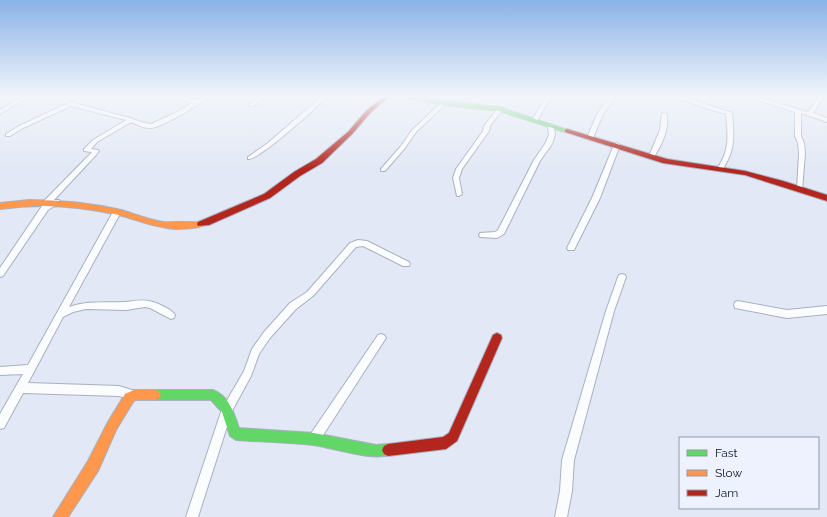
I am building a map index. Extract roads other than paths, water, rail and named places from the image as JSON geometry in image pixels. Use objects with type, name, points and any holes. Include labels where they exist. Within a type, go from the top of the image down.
[{"type":"street","points":[[8,135],[34,121]]},
{"type":"street","points":[[0,274],[45,208],[52,202],[96,150],[86,150],[95,142],[129,121]]},
{"type":"street","points":[[134,121],[143,125],[156,125],[163,121]]},
{"type":"street","points":[[250,158],[270,144],[296,121]]},
{"type":"street","points":[[0,206],[22,202],[52,202],[117,212],[156,223],[178,226],[200,224],[211,221],[267,196],[297,174],[319,161],[350,133],[360,121]]},
{"type":"street","points":[[383,170],[403,147],[414,131],[425,121]]},
{"type":"street","points":[[459,194],[456,178],[459,169],[492,121]]},
{"type":"street","points":[[538,121],[678,164],[720,169],[759,177],[827,198]]},
{"type":"street","points":[[590,138],[597,121]]},
{"type":"street","points":[[652,156],[659,144],[666,121]]},
{"type":"street","points":[[720,169],[726,161],[732,138],[730,121]]},
{"type":"street","points":[[798,121],[798,136],[801,143],[802,153],[800,189]]},
{"type":"street","points":[[483,236],[497,235],[501,232],[537,160],[543,154],[552,137],[551,126]]},
{"type":"street","points":[[571,248],[596,198],[617,145]]},
{"type":"street","points":[[0,424],[30,372],[91,256],[117,212]]},
{"type":"street","points":[[192,517],[227,408],[248,372],[254,352],[267,335],[293,306],[310,294],[353,245],[364,243],[406,264]]},
{"type":"street","points":[[561,517],[566,491],[568,460],[608,318],[622,277]]},
{"type":"street","points":[[61,314],[71,308],[96,304],[125,306],[149,304],[170,315]]},
{"type":"street","points":[[738,305],[787,314],[827,310]]},
{"type":"street","points":[[314,439],[381,338]]},
{"type":"street","points":[[21,388],[119,391],[134,395],[213,395],[227,408],[234,432],[236,434],[314,439],[376,451],[446,443],[453,437],[498,338]]},
{"type":"street","points":[[0,371],[28,369],[30,372]]},
{"type":"street","points":[[60,517],[93,466],[112,426],[129,398],[134,395]]}]
